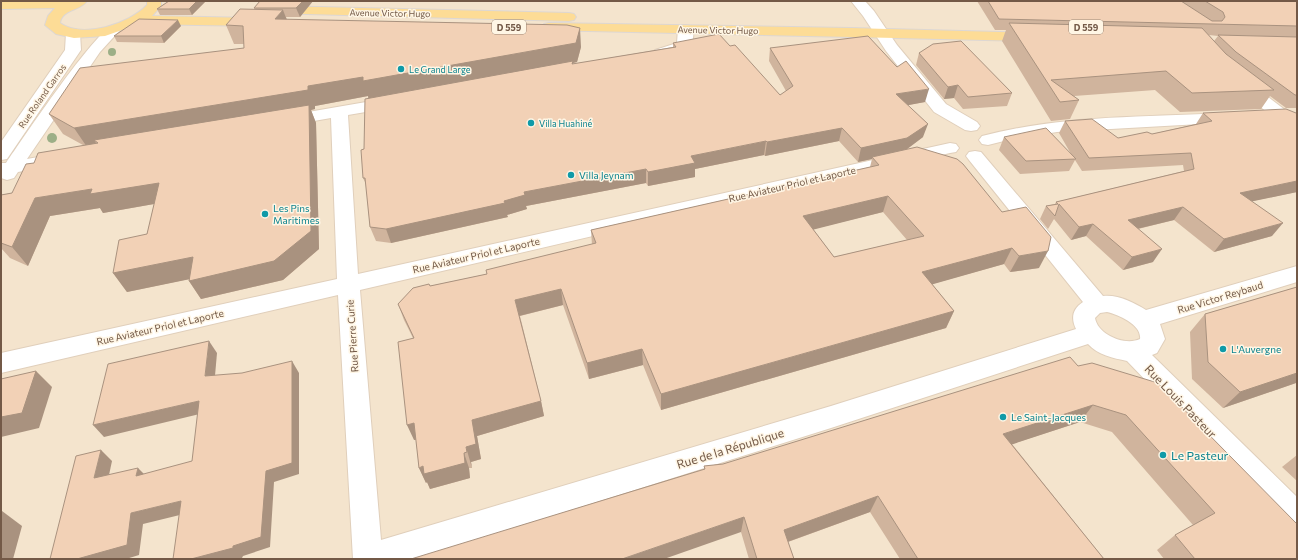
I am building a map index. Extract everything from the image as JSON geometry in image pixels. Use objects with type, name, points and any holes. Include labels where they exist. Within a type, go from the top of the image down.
[{"type":"main road","points":[[1,5],[46,5],[80,1]]},
{"type":"main road","points":[[80,1],[62,10],[53,20],[52,25],[56,29],[86,34],[114,29],[138,20],[146,15],[157,4]]},
{"type":"main road","name":"Avenue Victor Hugo","points":[[187,7],[877,29],[1042,32]]},
{"type":"main road","points":[[1,16],[53,20]]},
{"type":"main road","name":"Avenue Victor Hugo","points":[[138,20],[685,29],[877,29]]},
{"type":"street","points":[[858,1],[869,14],[877,29],[940,108],[982,131],[988,140]]},
{"type":"street","name":"Rue Roland Garros","points":[[1,184],[7,168],[95,49],[114,29]]},
{"type":"street","points":[[648,55],[671,51],[682,46],[684,42],[685,29]]},
{"type":"street","name":"Rue Roland Garros","points":[[1,155],[73,50],[73,33]]},
{"type":"street","points":[[1232,77],[1289,115],[1297,127]]},
{"type":"street","points":[[268,124],[408,99]]},
{"type":"street","points":[[940,108],[949,140],[960,155],[975,156],[982,152],[988,140]]},
{"type":"street","name":"Rue Pierre Curie","points":[[339,112],[348,284],[368,559]]},
{"type":"street","points":[[988,140],[1039,129],[1077,125],[1289,115]]},
{"type":"street","points":[[949,140],[955,128],[971,126]]},
{"type":"street","name":"Rue Aviateur Priol et Laporte","points":[[1,363],[348,284],[949,140]]},
{"type":"street","points":[[975,156],[1098,305]]},
{"type":"street","points":[[7,168],[72,157]]},
{"type":"street","name":"Rue Victor Reybaud","points":[[1144,320],[1297,274]]},
{"type":"street","points":[[1098,305],[1116,306],[1126,309],[1144,320],[1153,335],[1152,341],[1149,347],[1134,352],[1115,349],[1098,340],[1091,334],[1084,319],[1086,312],[1098,305]]},
{"type":"street","name":"Rue de la République","points":[[368,559],[831,417],[1091,334]]},
{"type":"street","name":"Rue Louis Pasteur","points":[[1134,352],[1297,517]]},
{"type":"shaded area","points":[[1,1],[1297,1],[1297,559],[1,559]]},
{"type":"building","points":[[169,1],[197,1],[189,9],[157,9]]},
{"type":"building","points":[[260,1],[303,1],[296,8],[254,8]]},
{"type":"building","points":[[988,1],[1181,1],[1212,21],[1222,21],[1225,17],[1223,12],[1205,1],[1297,1],[1297,26],[999,19]]},
{"type":"building","points":[[240,9],[283,10],[275,19],[567,25],[580,28],[576,43],[363,81],[363,77],[308,86],[308,90],[74,128],[49,114],[80,68],[244,48],[243,26],[226,25]]},
{"type":"building","points":[[139,19],[178,20],[161,36],[114,36]]},
{"type":"building","points":[[1009,23],[1202,28],[1226,54],[1274,90],[1192,93],[1166,71],[1051,80],[1079,100],[1060,102]]},
{"type":"building","points":[[719,34],[730,46],[735,45],[780,95],[793,86],[770,48],[868,36],[897,67],[906,61],[929,89],[896,94],[928,124],[907,138],[861,148],[842,128],[766,141],[691,156],[695,163],[648,172],[646,169],[524,192],[525,195],[504,201],[505,203],[386,229],[370,227],[365,178],[363,178],[361,150],[364,149],[365,99],[573,61],[572,64],[676,47],[673,43]]},
{"type":"building","points":[[1218,35],[1297,37],[1297,95],[1236,52]]},
{"type":"building","points":[[961,41],[1012,93],[968,97],[958,85],[948,87],[919,53],[933,44]]},
{"type":"building","points":[[309,105],[311,231],[274,261],[189,281],[193,257],[113,273],[119,240],[147,234],[159,183],[90,194],[92,189],[35,198],[12,247],[1,243],[1,195],[12,193],[26,164],[34,163],[38,153],[98,143],[94,140]]},
{"type":"building","points":[[1286,109],[1296,113],[1297,112],[1297,181],[1240,193],[1283,223],[1224,239],[1183,207],[1128,220],[1162,249],[1132,257],[1093,224],[1079,227],[1059,204],[1055,216],[1046,206],[1058,204],[1056,202],[1194,169],[1191,153],[1089,158],[1065,121],[1092,119],[1118,138],[1147,132],[1152,134],[1212,121],[1203,113]]},
{"type":"building","points":[[1046,128],[1076,159],[1026,161],[1004,137]]},
{"type":"building","points":[[917,147],[957,159],[963,164],[1002,212],[1026,207],[1051,237],[1048,251],[1019,256],[1012,248],[922,272],[954,311],[661,394],[642,349],[587,363],[561,289],[515,300],[541,401],[472,420],[476,444],[466,447],[467,452],[464,453],[465,463],[424,474],[423,466],[419,468],[414,423],[407,425],[398,342],[414,338],[398,304],[413,288],[487,274],[486,270],[596,243],[591,230],[879,165],[872,157]],"holes":[[[888,196],[924,236],[834,257],[803,216]]]},
{"type":"building","points":[[1297,287],[1297,373],[1240,392],[1208,362],[1205,314]]},
{"type":"building","points":[[209,341],[205,376],[242,373],[292,361],[292,463],[266,471],[261,537],[233,546],[233,548],[191,559],[173,559],[181,501],[131,513],[127,545],[77,559],[50,559],[76,456],[101,450],[94,478],[138,468],[136,476],[192,461],[199,401],[93,425],[108,364]]},
{"type":"building","points":[[1070,357],[1078,366],[1092,363],[1158,383],[1297,524],[1297,559],[1195,559],[1175,535],[1215,513],[1126,415],[1093,405],[1003,434],[1104,559],[918,559],[878,496],[784,530],[794,559],[757,559],[744,517],[622,559],[411,559],[705,469],[704,466],[723,464]]},
{"type":"building","points":[[36,371],[22,413],[1,417],[1,379]]},
{"type":"place","name":"Le Grand Large","points":[[401,69]]},
{"type":"place","name":"Villa Huahiné","points":[[531,123]]},
{"type":"place","name":"Villa Jeynam","points":[[571,175]]},
{"type":"place","name":"Les Pins Maritimes","points":[[265,214]]},
{"type":"place","name":"L'Auvergne","points":[[1223,349]]},
{"type":"place","name":"Le Saint-Jacques","points":[[1003,417]]},
{"type":"place","name":"Le Pasteur","points":[[1163,455]]}]
